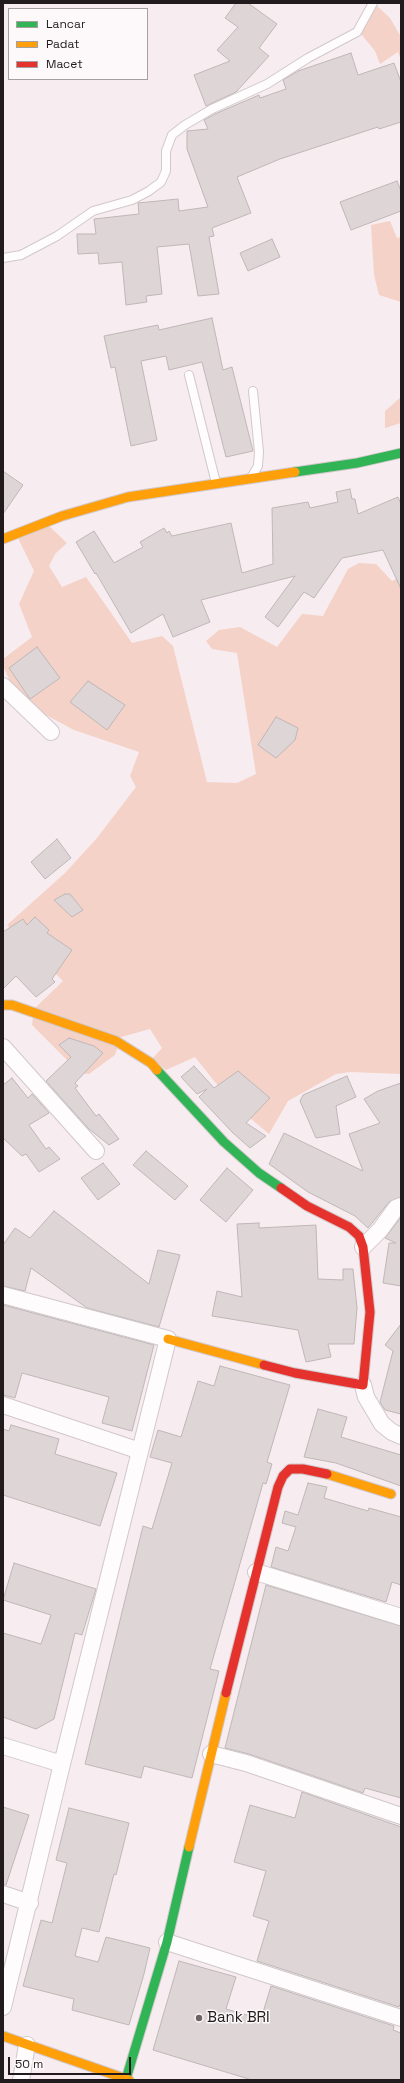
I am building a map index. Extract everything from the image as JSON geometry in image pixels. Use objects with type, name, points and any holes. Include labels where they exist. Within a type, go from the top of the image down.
[{"type":"main road","points":[[3,540],[62,516],[93,506],[128,498],[216,483],[357,463],[401,453]]},
{"type":"main road","points":[[3,1005],[12,1005],[116,1041],[151,1063],[224,1142],[260,1173],[307,1206],[348,1227],[359,1236],[363,1247],[370,1312],[363,1385],[295,1373],[168,1339]]},
{"type":"main road","points":[[3,2036],[128,2080],[167,1942],[211,1754],[278,1487],[283,1476],[290,1469],[303,1469],[332,1475],[391,1494]]},
{"type":"street","points":[[3,686],[50,732]]},
{"type":"street","points":[[3,1047],[96,1151]]},
{"type":"street","points":[[363,1247],[380,1230],[396,1208],[401,1206]]},
{"type":"street","points":[[3,1295],[168,1339],[62,1764],[30,1903],[3,2007]]},
{"type":"street","points":[[363,1385],[366,1397],[382,1424],[392,1432],[401,1436]]},
{"type":"street","points":[[3,1405],[140,1451]]},
{"type":"street","points":[[256,1572],[401,1617]]},
{"type":"street","points":[[3,1746],[62,1764]]},
{"type":"street","points":[[211,1754],[246,1763],[401,1816]]},
{"type":"street","points":[[3,1894],[30,1903]]},
{"type":"street","points":[[167,1942],[401,2018]]},
{"type":"street","points":[[21,2080],[27,2045]]},
{"type":"lane","points":[[3,258],[21,255],[57,236],[93,212],[132,200],[161,182],[166,171],[166,151],[172,135],[185,124],[212,109],[267,84],[308,58],[357,32],[373,3]]},
{"type":"lane","points":[[189,375],[216,483]]},
{"type":"lane","points":[[250,478],[258,466],[259,452],[253,391]]},
{"type":"shaded area","points":[[375,4],[390,18],[401,37],[401,60],[398,52],[380,64],[375,51],[361,34],[359,23]]},
{"type":"shaded area","points":[[390,221],[397,238],[401,237],[401,302],[379,295],[374,275],[371,225]]},
{"type":"shaded area","points":[[401,397],[401,423],[385,428],[385,411]]},
{"type":"shaded area","points":[[49,526],[67,543],[55,554],[49,566],[62,587],[86,577],[132,643],[162,636],[173,646],[207,782],[237,783],[256,774],[237,653],[212,649],[206,641],[219,630],[240,627],[277,647],[302,614],[323,616],[348,569],[359,563],[376,564],[392,581],[401,577],[401,1074],[350,1072],[336,1074],[288,1101],[269,1134],[231,1102],[195,1057],[166,1070],[152,1059],[162,1048],[150,1029],[121,1037],[115,1055],[89,1074],[66,1072],[68,1061],[32,1025],[34,1009],[63,981],[7,925],[65,873],[97,838],[136,787],[130,776],[139,752],[74,730],[46,715],[16,694],[3,666],[3,659],[32,637],[19,604],[34,571],[18,538]]},
{"type":"building","points":[[236,3],[248,3],[277,24],[259,48],[269,56],[236,92],[206,106],[194,75],[230,61],[217,50],[238,27],[225,18]]},
{"type":"building","points":[[351,53],[358,75],[394,63],[401,82],[401,122],[379,129],[378,127],[280,159],[237,177],[251,213],[212,228],[214,236],[209,237],[219,294],[198,296],[189,244],[157,247],[162,294],[146,296],[147,302],[126,305],[122,262],[99,264],[98,253],[78,254],[77,234],[96,234],[94,219],[139,214],[138,203],[178,199],[179,211],[208,207],[187,149],[187,131],[208,129],[204,120],[215,114],[259,95],[260,98],[286,89],[283,80],[298,71]]},
{"type":"building","points":[[397,181],[401,191],[401,211],[351,230],[340,202]]},
{"type":"building","points":[[272,239],[280,257],[248,271],[240,253]]},
{"type":"building","points":[[212,318],[223,370],[232,367],[253,451],[226,457],[202,362],[169,370],[166,356],[141,361],[157,440],[131,446],[115,367],[111,368],[104,336],[158,325],[159,330]]},
{"type":"building","points":[[3,471],[23,485],[3,514]]},
{"type":"building","points":[[350,489],[352,499],[355,499],[358,514],[398,497],[401,504],[401,589],[383,550],[342,558],[314,598],[304,592],[278,627],[265,617],[295,576],[201,600],[210,622],[173,637],[163,614],[131,633],[76,542],[94,531],[114,563],[143,547],[140,542],[164,528],[167,533],[169,531],[172,536],[231,523],[242,573],[273,564],[272,508],[308,502],[310,508],[338,502],[336,492]]},
{"type":"building","points":[[37,647],[60,678],[30,699],[9,668]]},
{"type":"building","points":[[88,681],[125,705],[107,730],[70,702]]},
{"type":"building","points":[[276,717],[298,728],[295,740],[276,758],[258,745]]},
{"type":"building","points":[[57,839],[71,858],[45,879],[31,862]]},
{"type":"building","points":[[65,894],[70,894],[83,910],[72,917],[54,900]]},
{"type":"building","points":[[35,917],[49,930],[47,933],[72,950],[52,979],[55,982],[36,997],[16,976],[3,989],[3,932],[23,919],[27,925]]},
{"type":"building","points":[[69,1038],[94,1046],[103,1053],[75,1083],[78,1086],[75,1088],[96,1116],[99,1114],[119,1139],[109,1145],[88,1128],[46,1081],[71,1057],[59,1045]]},
{"type":"building","points":[[194,1066],[214,1088],[238,1071],[270,1098],[246,1123],[266,1136],[250,1148],[233,1133],[199,1097],[207,1089],[197,1094],[181,1077]]},
{"type":"building","points":[[347,1076],[356,1097],[336,1106],[340,1134],[316,1138],[300,1101],[303,1095]]},
{"type":"building","points":[[12,1078],[28,1098],[32,1094],[49,1113],[29,1125],[46,1149],[49,1147],[60,1159],[39,1172],[26,1154],[22,1156],[3,1138],[3,1085]]},
{"type":"building","points":[[401,1083],[401,1197],[389,1202],[368,1228],[355,1216],[308,1192],[269,1164],[284,1133],[363,1171],[349,1134],[380,1123],[364,1099],[378,1091]]},
{"type":"building","points":[[146,1151],[188,1186],[175,1200],[133,1165]]},
{"type":"building","points":[[103,1163],[120,1184],[98,1200],[81,1178]]},
{"type":"building","points":[[227,1168],[253,1190],[226,1222],[200,1200]]},
{"type":"building","points":[[54,1211],[149,1284],[158,1250],[180,1255],[159,1327],[87,1308],[31,1268],[25,1291],[3,1286],[3,1245],[15,1228],[30,1238]]},
{"type":"building","points":[[401,1217],[401,1286],[383,1283],[389,1243],[396,1243],[385,1238]]},
{"type":"building","points":[[259,1223],[259,1228],[316,1225],[318,1279],[343,1280],[343,1269],[353,1269],[357,1308],[354,1344],[328,1344],[331,1357],[306,1362],[298,1330],[212,1316],[217,1291],[242,1297],[237,1224]]},
{"type":"building","points":[[3,1305],[154,1345],[132,1431],[102,1423],[109,1397],[22,1373],[15,1398],[3,1395]]},
{"type":"building","points":[[401,1324],[401,1414],[385,1410],[380,1402],[393,1351],[385,1345]]},
{"type":"building","points":[[220,1366],[290,1385],[267,1462],[272,1464],[266,1484],[263,1483],[210,1669],[219,1671],[192,1778],[144,1766],[141,1778],[85,1764],[143,1526],[152,1529],[172,1463],[150,1457],[158,1430],[181,1437],[198,1381],[214,1386]]},
{"type":"building","points":[[318,1409],[347,1417],[341,1437],[401,1455],[401,1486],[336,1463],[304,1457]]},
{"type":"building","points":[[11,1425],[59,1439],[55,1454],[117,1473],[100,1526],[3,1495],[3,1429],[9,1431]]},
{"type":"building","points":[[308,1483],[327,1487],[324,1498],[368,1511],[369,1508],[401,1517],[401,1585],[392,1582],[386,1602],[271,1567],[276,1547],[288,1551],[296,1527],[282,1523],[285,1511],[298,1515]]},
{"type":"building","points":[[14,1563],[96,1589],[82,1635],[75,1633],[54,1719],[36,1729],[3,1717],[3,1633],[41,1644],[51,1615],[3,1600]]},
{"type":"building","points":[[266,1585],[401,1626],[401,1798],[365,1788],[363,1793],[249,1754],[225,1748]]},
{"type":"building","points":[[302,1792],[401,1827],[401,2002],[399,2007],[257,1961],[269,1921],[253,1916],[266,1871],[234,1862],[250,1805],[295,1818]]},
{"type":"building","points":[[3,1807],[29,1815],[6,1885],[3,1885]]},
{"type":"building","points":[[69,1808],[129,1823],[116,1875],[114,1874],[99,1932],[82,1928],[75,1956],[98,1962],[106,1937],[150,1948],[129,2025],[72,2010],[74,1999],[23,1986],[41,1920],[52,1923],[67,1863],[56,1860]]},
{"type":"building","points":[[179,1961],[236,1977],[226,2009],[261,2019],[271,1986],[394,2026],[393,2030],[401,2033],[401,2080],[252,2080],[153,2050]]},
{"type":"traffic: fast","points":[[295,472],[357,463],[401,453]]},
{"type":"traffic: fast","points":[[157,1070],[224,1142],[259,1173],[281,1188]]},
{"type":"traffic: fast","points":[[126,2079],[167,1942],[189,1847]]},
{"type":"traffic: slow","points":[[3,539],[62,516],[128,497],[295,472]]},
{"type":"traffic: slow","points":[[3,1005],[12,1005],[116,1041],[151,1063],[157,1070]]},
{"type":"traffic: slow","points":[[168,1339],[264,1365]]},
{"type":"traffic: slow","points":[[327,1474],[391,1494]]},
{"type":"traffic: slow","points":[[189,1847],[226,1693]]},
{"type":"traffic: slow","points":[[3,2036],[129,2080]]},
{"type":"traffic: jam","points":[[264,1365],[295,1373],[363,1385],[370,1312],[363,1247],[359,1236],[349,1227],[307,1206],[281,1188]]},
{"type":"traffic: jam","points":[[226,1693],[278,1487],[283,1476],[290,1469],[303,1469],[327,1474]]},
{"type":"place","name":"Bank BRI","points":[[199,2018]]}]
